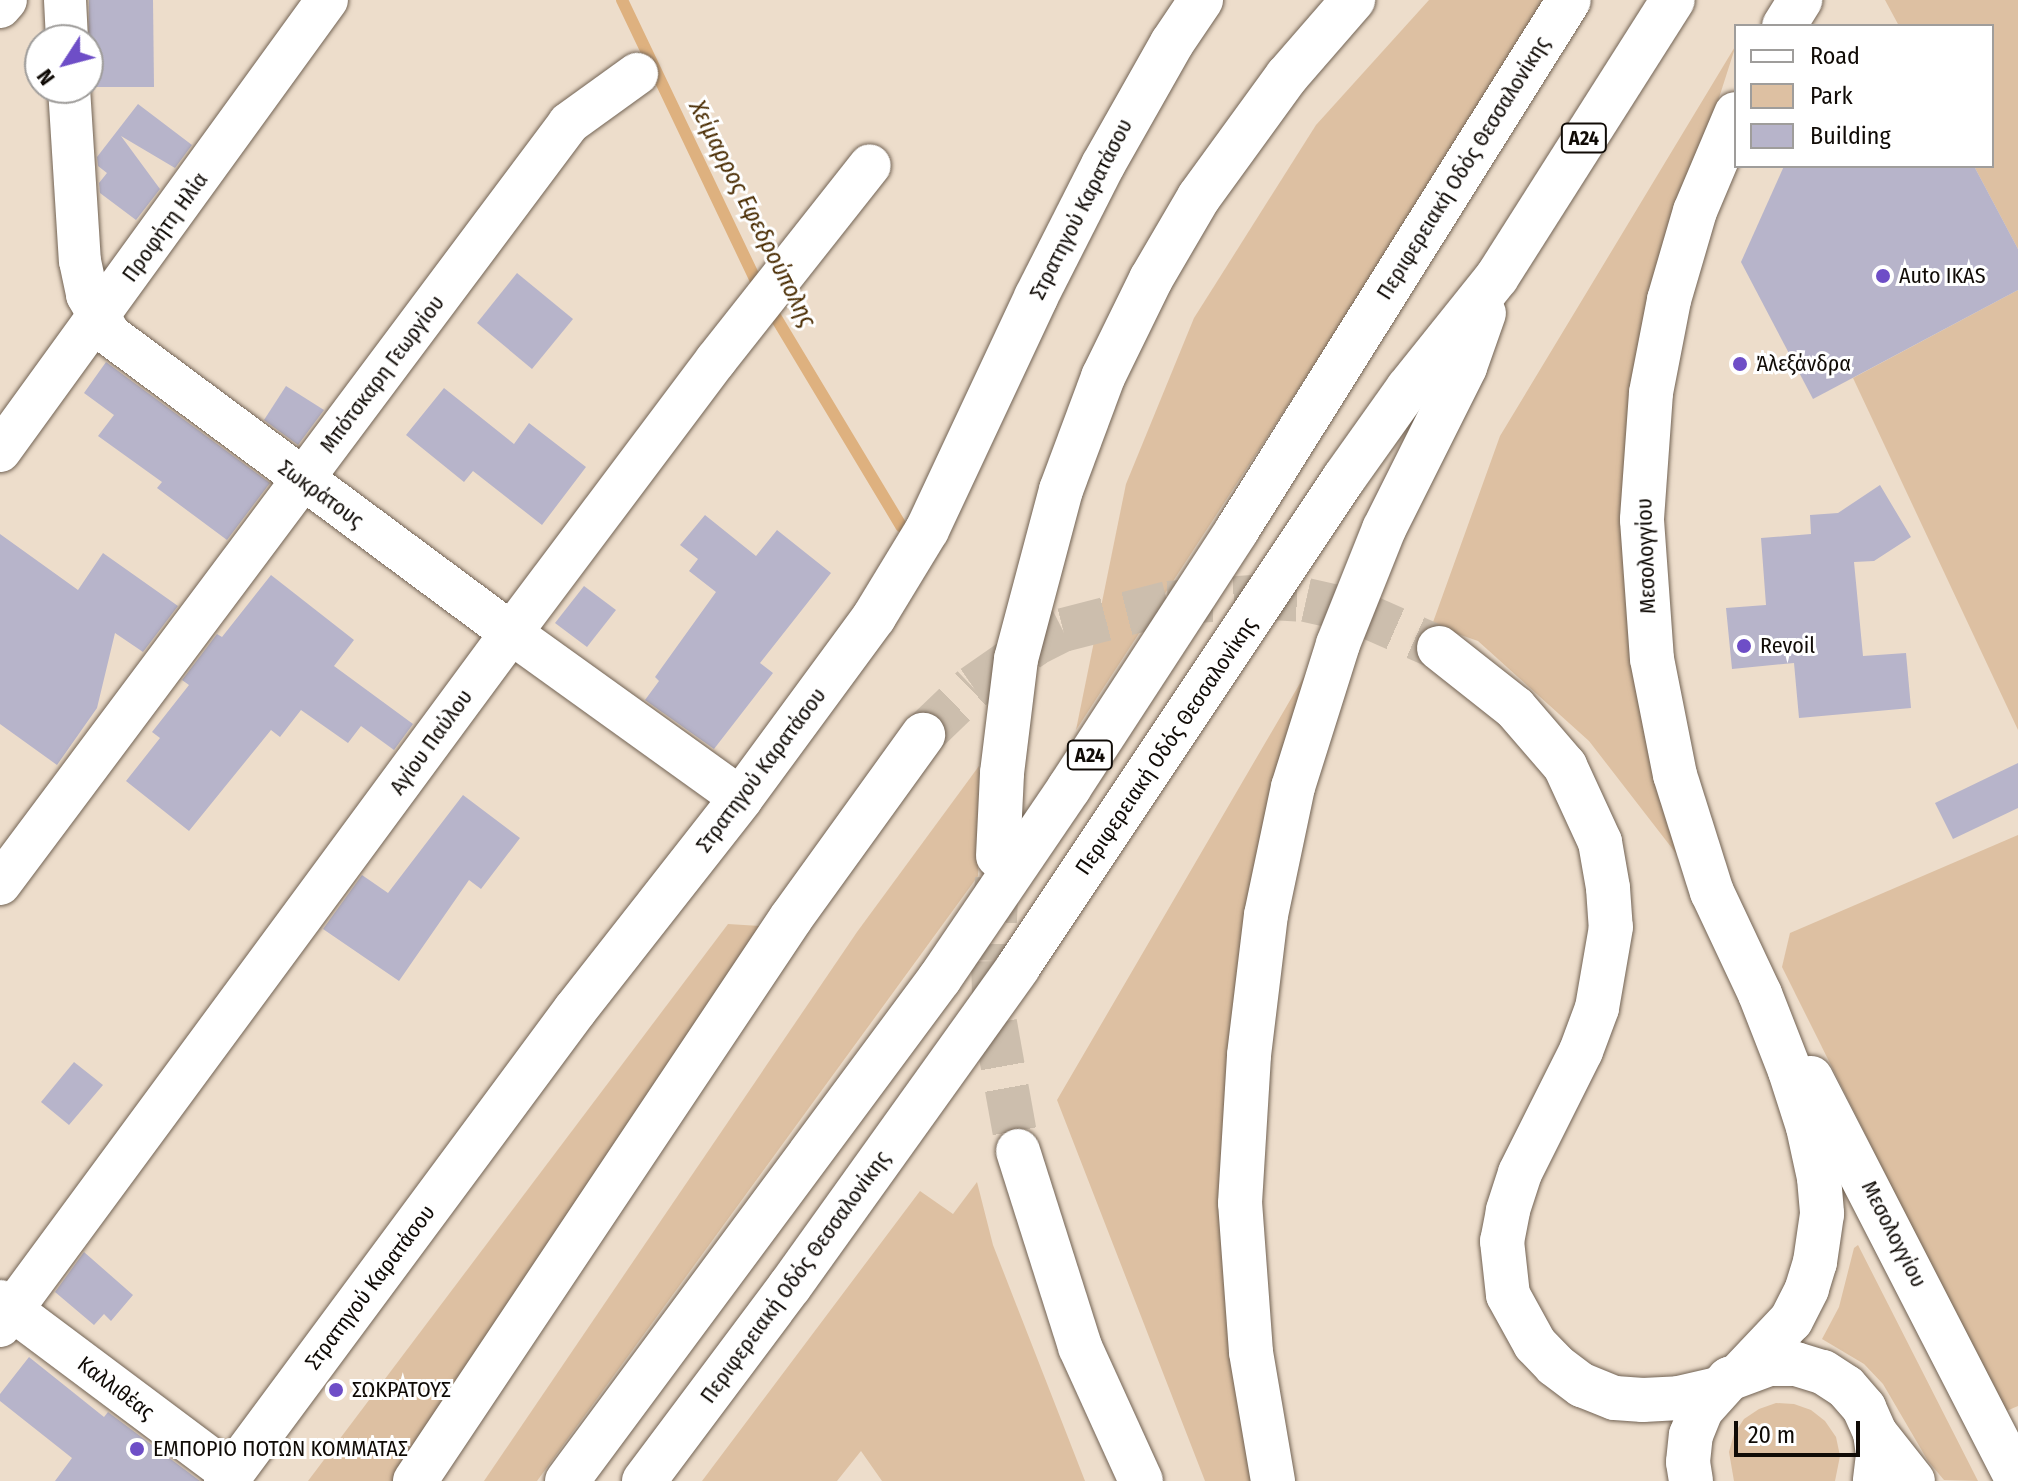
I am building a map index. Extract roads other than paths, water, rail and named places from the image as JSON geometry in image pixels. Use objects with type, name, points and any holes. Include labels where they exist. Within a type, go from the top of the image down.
[{"type":"main road","name":"Στρατηγού Καρατάσου","points":[[229,1478],[575,1010],[835,672],[904,571],[927,530],[1073,223],[1129,117],[1201,0]]},
{"type":"main road","points":[[998,856],[1002,773],[1016,659],[1061,490],[1103,377],[1140,300],[1199,197],[1287,76],[1353,0]]},
{"type":"main road","name":"Περιφερειακή Οδός Θεσσαλονίκης","points":[[567,1481],[921,1003],[1069,788],[1237,530],[1569,0]]},
{"type":"main road","name":"Περιφερειακή Οδός Θεσσαλονίκης","points":[[644,1481],[799,1274],[1018,967],[1344,478],[1408,388],[1497,277],[1673,0]]},
{"type":"main road","points":[[1785,24],[1800,0]]},
{"type":"main road","name":"Μεσολογγίου","points":[[1691,1481],[1688,1462],[1691,1435],[1701,1410],[1791,1320],[1807,1289],[1815,1262],[1822,1214],[1819,1178],[1808,1127],[1760,994],[1712,892],[1675,775],[1652,659],[1642,520],[1646,435],[1662,329],[1695,211],[1734,119]]},
{"type":"main road","points":[[1273,1481],[1251,1352],[1240,1203],[1249,1055],[1269,899],[1293,787],[1343,630],[1408,476],[1465,367],[1497,277]]},
{"type":"main road","points":[[1439,648],[1515,708],[1565,766],[1600,842],[1608,888],[1611,927],[1597,1008],[1581,1051],[1520,1173],[1502,1241],[1508,1295],[1535,1344],[1555,1365],[1582,1385],[1615,1398],[1679,1398],[1769,1364],[1796,1364],[1823,1372],[1846,1387],[1864,1408],[1875,1433],[1913,1481]]},
{"type":"main road","points":[[415,1481],[791,918],[923,735]]},
{"type":"main road","name":"Μεσολογγίου","points":[[1760,994],[1831,1111],[2018,1480]]},
{"type":"main road","points":[[1018,1151],[1080,1347],[1141,1481]]},
{"type":"main road","points":[[1875,1433],[1878,1455],[1875,1481]]},
{"type":"street","points":[[0,7],[6,0]]},
{"type":"street","points":[[65,0],[66,24]]},
{"type":"street","name":"Προφήτη Ηλία","points":[[0,451],[99,319],[327,0]]},
{"type":"street","name":"Μπότσκαρη Γεωργίου","points":[[0,884],[569,123],[637,74]]},
{"type":"street","name":"Σωκράτους","points":[[70,104],[77,241],[87,295],[99,319],[120,344],[511,633],[741,798]]},
{"type":"street","name":"Αγίου Παύλου","points":[[4,1312],[716,360],[870,165]]},
{"type":"street","name":"Καλλιθέας","points":[[4,1312],[229,1478]]},
{"type":"waterway","name":"Χείμαρρος Εφεδρούπολης","points":[[622,0],[760,289]]},
{"type":"waterway","name":"Χείμαρρος Εφεδρούπολης","points":[[769,306],[901,526]]},
{"type":"tunnel","points":[[923,735],[973,687],[1035,644],[1063,630],[1168,603],[1253,597],[1306,600],[1355,611],[1439,648]]},
{"type":"tunnel","points":[[997,878],[993,961],[995,1023],[1018,1151]]},
{"type":"place","name":"Auto IKAS","points":[[1883,276]]},
{"type":"place","name":"Άλεξάνδρα","points":[[1740,364]]},
{"type":"place","name":"Revoil","points":[[1744,646]]},
{"type":"place","name":"ΣΩΚΡΑΤΟΥΣ","points":[[336,1390]]},
{"type":"place","name":"ΕΜΠΟΡΙΟ ΠΟΤΩΝ ΚΟΜΜΑΤΑΣ","points":[[137,1449]]}]
